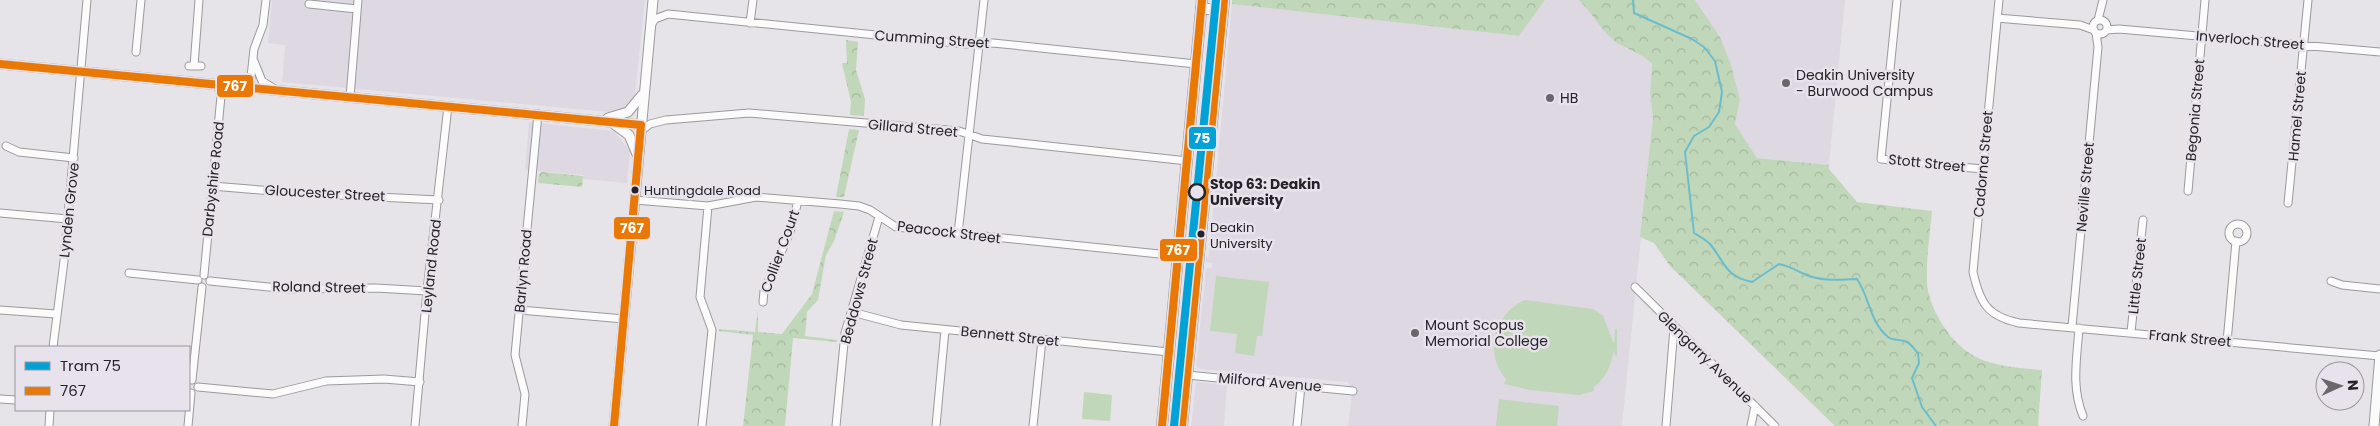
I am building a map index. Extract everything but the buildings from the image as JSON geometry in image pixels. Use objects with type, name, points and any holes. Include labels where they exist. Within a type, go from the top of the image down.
[{"type":"highway","points":[[1180,425],[1187,375],[1224,0]]},
{"type":"highway","points":[[1162,426],[1202,4],[1223,11]]},
{"type":"main road","points":[[614,426],[653,0]]},
{"type":"main road","points":[[0,64],[538,114],[595,120],[641,128]]},
{"type":"main road","points":[[595,120],[626,114],[633,108],[644,92]]},
{"type":"main road","points":[[595,120],[618,126],[629,135],[639,161]]},
{"type":"main road","points":[[2374,426],[2380,355]]},
{"type":"street","name":"Lynden Grove","points":[[53,346],[74,158],[87,0]]},
{"type":"street","points":[[136,52],[141,0]]},
{"type":"street","points":[[195,66],[199,0]]},
{"type":"street","points":[[250,86],[253,58],[263,24],[266,0]]},
{"type":"street","points":[[350,97],[358,0]]},
{"type":"street","points":[[653,0],[658,8],[668,14]]},
{"type":"street","points":[[750,23],[752,0]]},
{"type":"street","points":[[958,234],[984,0]]},
{"type":"street","name":"Stott Street","points":[[1897,0],[1882,159],[1982,169]]},
{"type":"street","name":"Cadorna Street","points":[[1999,0],[1973,272],[1978,295],[1987,308],[2000,319]]},
{"type":"street","name":"Begonia Street","points":[[2188,191],[2205,0]]},
{"type":"street","name":"Hamel Street","points":[[2288,203],[2308,0]]},
{"type":"street","points":[[2100,27],[2102,3]]},
{"type":"street","points":[[309,4],[358,9]]},
{"type":"street","points":[[651,25],[655,19],[668,14]]},
{"type":"street","name":"Cumming Street","points":[[668,14],[980,44],[993,43],[1196,64]]},
{"type":"street","name":"Inverloch Street","points":[[1997,18],[2380,52]]},
{"type":"street","name":"Neville Street","points":[[2083,416],[2078,405],[2074,382],[2076,328],[2100,27]]},
{"type":"street","points":[[253,58],[262,81],[274,89]]},
{"type":"street","name":"Darbyshire Road","points":[[201,277],[221,96],[217,84]]},
{"type":"street","name":"Leyland Road","points":[[415,426],[427,291],[439,200],[448,106]]},
{"type":"street","name":"Gillard Street","points":[[643,112],[652,119],[666,120],[749,113],[958,131],[982,139],[1188,161]]},
{"type":"street","name":"Barlyn Road","points":[[522,426],[525,394],[515,355],[538,114]]},
{"type":"street","name":"Gillard Street","points":[[641,128],[666,120]]},
{"type":"street","points":[[6,146],[19,152],[74,158]]},
{"type":"street","name":"Gloucester Street","points":[[212,186],[297,194],[393,196],[439,200]]},
{"type":"street","name":"Peacock Street","points":[[635,200],[708,206],[756,197],[859,206],[870,210],[896,227],[1179,256]]},
{"type":"street","name":"Collier Court","points":[[764,302],[764,291],[790,232],[798,201]]},
{"type":"street","points":[[702,426],[712,330],[700,297],[708,206]]},
{"type":"street","points":[[0,213],[68,219]]},
{"type":"street","name":"Beddows Street","points":[[836,426],[844,342],[878,217]]},
{"type":"street","name":"Little Street","points":[[2131,332],[2143,220]]},
{"type":"street","points":[[2227,342],[2236,241]]},
{"type":"street","points":[[129,273],[207,276],[210,281],[207,286],[202,287]]},
{"type":"street","points":[[198,387],[197,383],[191,381],[202,287],[201,277]]},
{"type":"street","name":"Roland Street","points":[[210,281],[288,289],[376,288],[427,291]]},
{"type":"street","points":[[2331,281],[2342,285],[2380,289]]},
{"type":"street","name":"Glengarry Avenue","points":[[1635,287],[1674,328],[1776,426]]},
{"type":"street","points":[[0,310],[56,314]]},
{"type":"street","points":[[520,310],[624,320]]},
{"type":"street","name":"Bennett Street","points":[[852,312],[901,325],[1169,352]]},
{"type":"street","name":"Frank Street","points":[[2000,319],[2019,323],[2380,355]]},
{"type":"street","points":[[1666,426],[1674,328]]},
{"type":"street","points":[[936,426],[945,330]]},
{"type":"street","points":[[1033,426],[1042,340]]},
{"type":"street","name":"Milford Avenue","points":[[1187,375],[1353,390]]},
{"type":"street","points":[[198,387],[273,394],[326,381],[384,379],[420,382]]},
{"type":"street","points":[[1297,426],[1301,386]]},
{"type":"street","points":[[190,393],[196,391],[198,387]]},
{"type":"street","points":[[0,399],[15,400]]},
{"type":"street","points":[[1751,426],[1755,406]]},
{"type":"street","points":[[49,426],[50,411]]},
{"type":"street","points":[[188,426],[189,411]]},
{"type":"shaded area","points":[[272,0],[645,0],[635,95],[627,106],[620,111],[609,112],[282,82],[285,45],[268,43]]},
{"type":"shaded area","name":"Deakin University","points":[[1545,0],[1579,0],[1626,49],[1647,57],[1652,64],[1650,94],[1653,118],[1622,426],[1348,426],[1352,394],[1348,382],[1200,369],[1196,366],[1206,268],[1212,268],[1212,263],[1206,262],[1206,258],[1209,255],[1232,4],[1519,36]]},
{"type":"shaded area","name":"Deakin University - Burwood Campus","points":[[1695,0],[1845,0],[1829,165],[1757,158],[1735,124],[1740,100],[1720,37]]},
{"type":"shaded area","points":[[529,122],[614,131],[630,151],[627,183],[583,179],[583,175],[525,170]]},
{"type":"shaded area","points":[[1196,382],[1227,385],[1224,426],[1191,426]]},
{"type":"green space","points":[[1232,0],[1545,0],[1519,36],[1232,4]]},
{"type":"green space","points":[[1579,0],[1695,0],[1720,37],[1731,65],[1740,100],[1735,124],[1757,158],[1829,165],[1829,169],[1857,202],[1932,211],[1927,280],[1928,291],[1936,314],[1959,345],[1978,358],[2017,368],[2042,370],[2039,426],[1835,426],[1670,266],[1654,243],[1640,237],[1653,118],[1650,94],[1652,64],[1612,39]]},
{"type":"green space","points":[[846,40],[858,42],[856,70],[865,99],[864,116],[850,115],[851,102],[842,63],[847,63]]},
{"type":"green space","points":[[849,129],[859,130],[844,197],[836,197]]},
{"type":"green space","points":[[542,172],[583,176],[582,187],[538,183],[539,174]]},
{"type":"green space","points":[[834,211],[844,212],[834,241],[826,255],[818,300],[807,312],[805,336],[837,340],[837,342],[793,338],[785,426],[743,426],[753,335],[719,331],[719,329],[755,332],[758,310],[758,332],[782,334],[812,294]]},
{"type":"green space","points":[[1216,276],[1269,282],[1262,336],[1257,336],[1254,356],[1235,353],[1237,334],[1210,331]]},
{"type":"green space","points":[[1525,300],[1593,309],[1603,316],[1614,344],[1615,329],[1617,329],[1617,356],[1615,356],[1614,350],[1608,370],[1594,387],[1594,391],[1580,395],[1530,390],[1504,384],[1506,379],[1499,369],[1495,358],[1494,346],[1496,335],[1506,314]]},
{"type":"green space","points":[[1084,392],[1112,395],[1110,421],[1082,419]]},
{"type":"green space","points":[[1499,399],[1559,406],[1557,426],[1496,426]]},
{"type":"waterway","points":[[1633,0],[1634,13],[1692,39],[1704,47],[1715,61],[1722,92],[1719,112],[1709,127],[1694,136],[1685,152],[1694,233],[1710,244],[1731,273],[1743,280],[1752,282],[1779,264],[1815,278],[1833,280],[1857,279],[1865,294],[1873,317],[1882,331],[1890,338],[1907,342],[1918,353],[1919,363],[1912,378],[1922,407],[1936,426]]},
{"type":"tram line","name":"75","points":[[1174,426],[1216,0]]},
{"type":"transit line","name":"767","points":[[1162,426],[1202,0]]},
{"type":"transit line","name":"767","points":[[1182,426],[1224,0]]},
{"type":"transit line","name":"767","points":[[0,64],[641,125],[614,426]]},
{"type":"place","name":"Deakin University - Burwood Campus","points":[[1786,83]]},
{"type":"place","name":"HB","points":[[1550,98]]},
{"type":"place","name":"Huntingdale Road","points":[[635,190]]},
{"type":"place","name":"Stop 63: Deakin University","points":[[1197,192]]},
{"type":"place","name":"Deakin University","points":[[1201,234]]},
{"type":"place","name":"Mount Scopus Memorial College","points":[[1415,333]]}]
